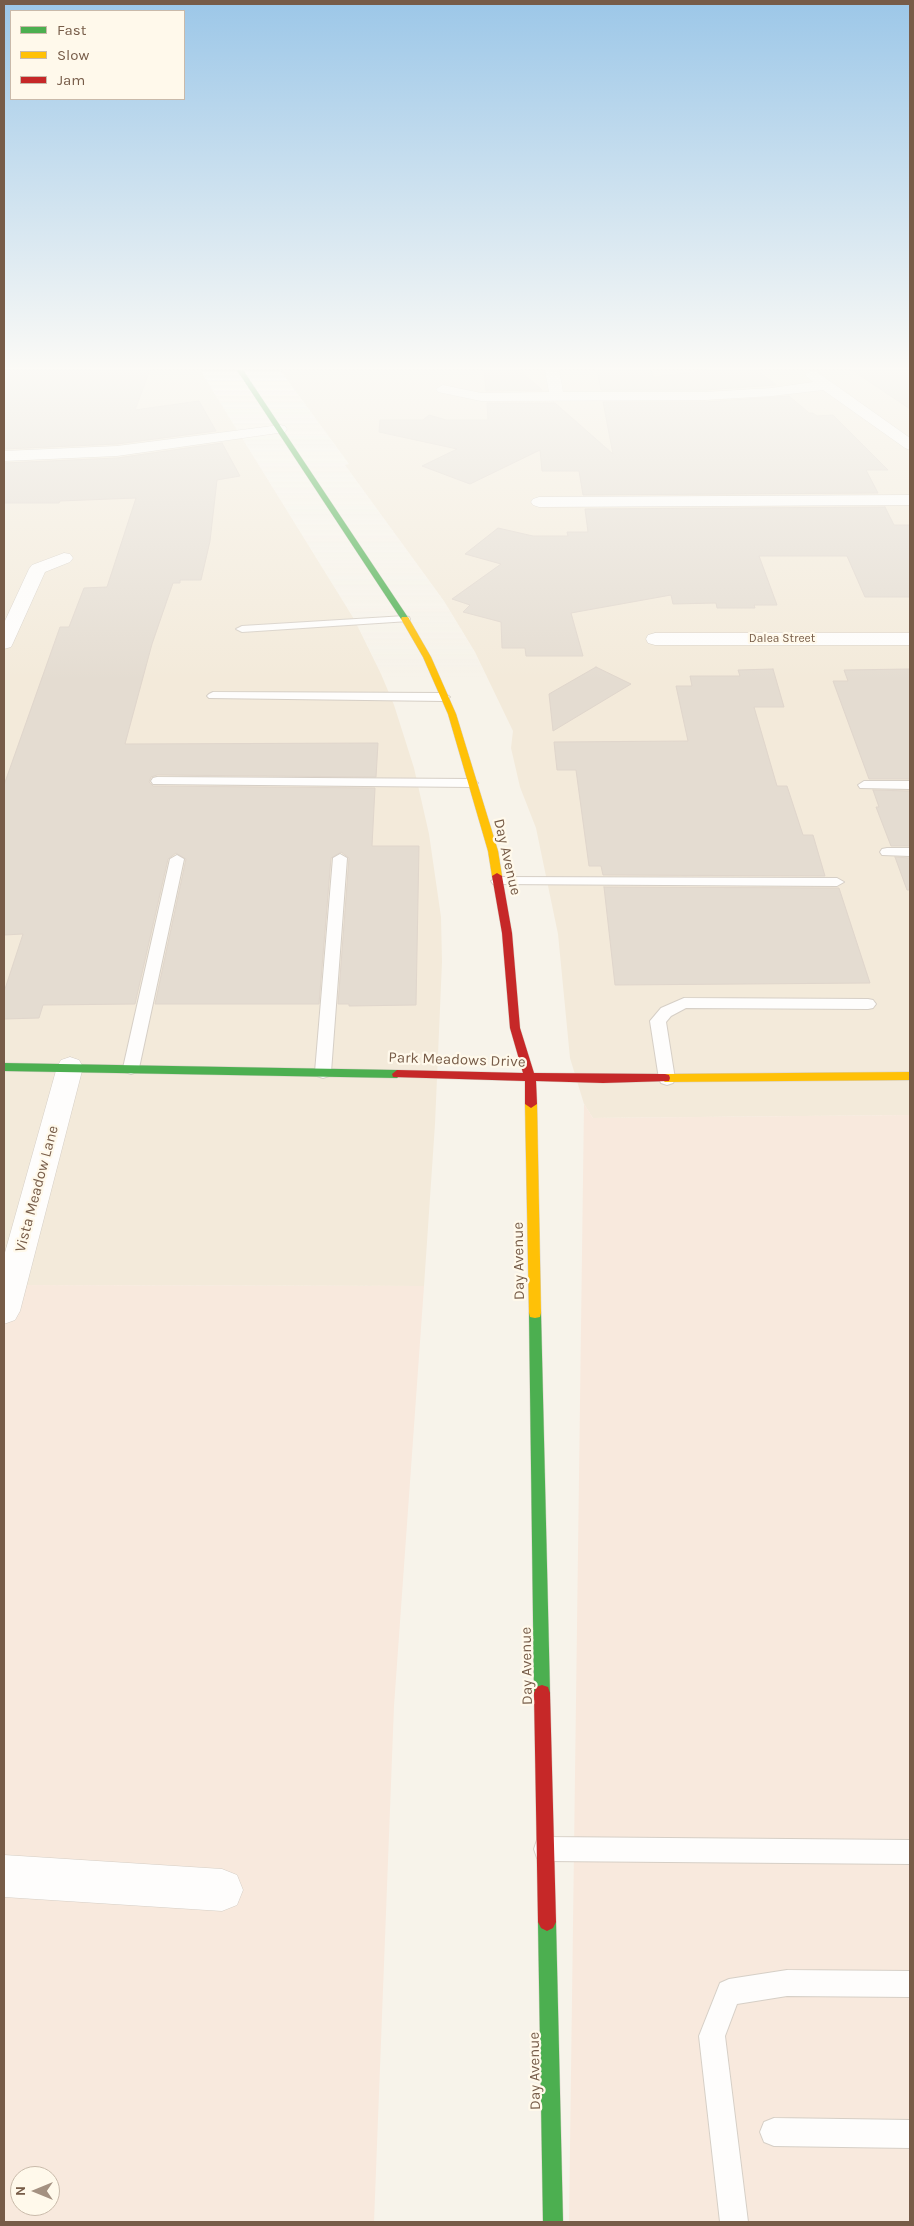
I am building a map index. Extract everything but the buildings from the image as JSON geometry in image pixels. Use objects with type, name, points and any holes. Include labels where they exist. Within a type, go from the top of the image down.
[{"type":"street","name":"Day Avenue","points":[[310,474],[405,619],[427,657],[452,714],[493,851],[507,933],[515,1028],[530,1078],[553,2222]]},
{"type":"street","points":[[539,502],[910,500]]},
{"type":"street","points":[[4,643],[38,569],[64,558]]},
{"type":"street","name":"Dalea Street","points":[[654,639],[910,639]]},
{"type":"street","name":"Park Meadows Drive","points":[[4,1066],[70,1066],[530,1078],[910,1076]]},
{"type":"street","name":"Vista Meadow Lane","points":[[4,1311],[70,1066]]},
{"type":"street","points":[[4,1876],[222,1890]]},
{"type":"lane","points":[[242,628],[405,619]]},
{"type":"lane","points":[[213,696],[444,697]]},
{"type":"lane","points":[[157,781],[472,783]]},
{"type":"lane","points":[[864,785],[910,785]]},
{"type":"lane","points":[[887,852],[910,852]]},
{"type":"lane","points":[[323,1072],[340,858]]},
{"type":"lane","points":[[131,1068],[177,859]]},
{"type":"lane","points":[[498,881],[837,882]]},
{"type":"lane","points":[[667,1078],[658,1021],[666,1012],[684,1003],[868,1004]]},
{"type":"lane","points":[[546,1849],[910,1852]]},
{"type":"lane","points":[[734,2222],[712,2036],[729,1992],[787,1984],[910,1984]]},
{"type":"lane","points":[[774,2132],[910,2134]]},
{"type":"shaded area","points":[[4,474],[264,474],[354,619],[381,674],[394,705],[414,768],[429,834],[441,917],[442,962],[435,1124],[424,1286],[4,1285]]},
{"type":"shaded area","points":[[351,474],[910,474],[910,1115],[593,1118],[584,1104],[570,1058],[558,934],[536,828],[520,787],[511,748],[513,731],[475,652],[444,601]]},
{"type":"shaded area","points":[[584,1104],[593,1118],[910,1115],[910,2222],[569,2222]]},
{"type":"shaded area","points":[[4,1285],[424,1286],[394,1706],[374,2222],[4,2222]]},
{"type":"traffic: fast","points":[[309,474],[405,619]]},
{"type":"traffic: fast","points":[[4,1067],[397,1074]]},
{"type":"traffic: fast","points":[[535,1313],[542,1693]]},
{"type":"traffic: fast","points":[[547,1922],[553,2222]]},
{"type":"traffic: slow","points":[[405,619],[427,657],[452,714],[493,851],[497,876]]},
{"type":"traffic: slow","points":[[665,1078],[910,1076]]},
{"type":"traffic: slow","points":[[531,1104],[535,1313]]},
{"type":"traffic: jam","points":[[497,876],[507,933],[515,1028],[530,1078],[531,1104]]},
{"type":"traffic: jam","points":[[397,1074],[603,1079],[665,1078]]},
{"type":"traffic: jam","points":[[542,1693],[547,1922]]}]
